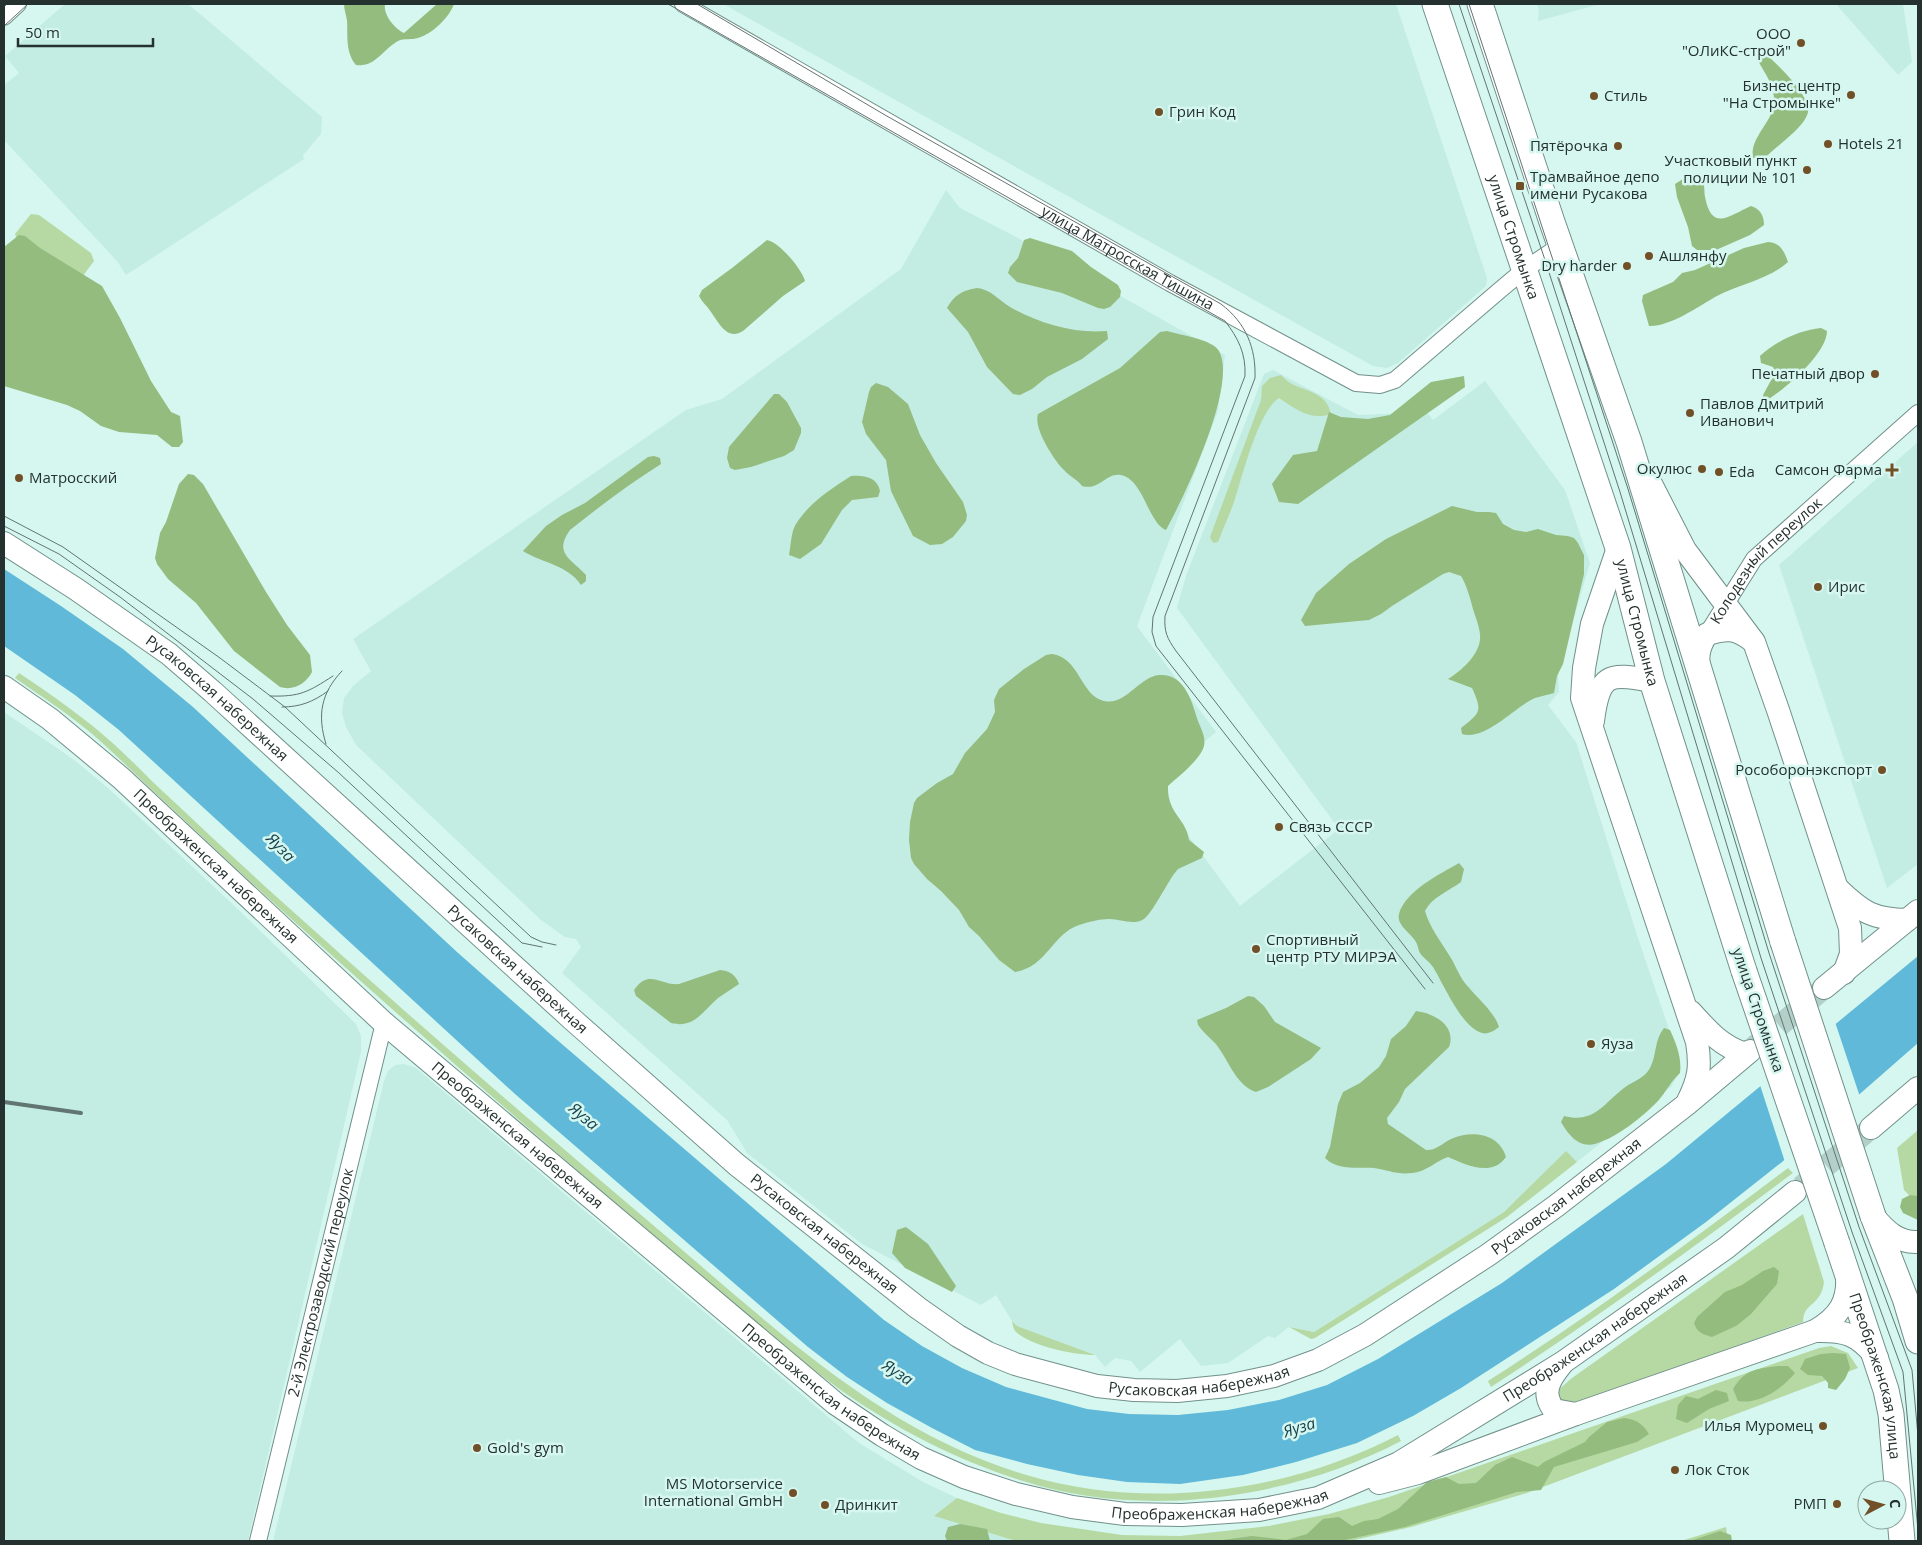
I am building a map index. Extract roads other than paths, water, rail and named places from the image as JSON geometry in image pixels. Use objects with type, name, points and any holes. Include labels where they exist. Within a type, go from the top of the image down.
[{"type":"main road","name":"улица Стромынка","points":[[1435,4],[1618,548],[1652,681],[1744,972],[1837,1243]]},
{"type":"main road","points":[[1480,4],[1629,442],[1783,942],[1873,1216],[1905,1298],[1918,1341]]},
{"type":"main road","points":[[1629,442],[1685,550],[1754,642],[1850,928],[1851,954],[1844,973]]},
{"type":"main road","name":"Русаковская набережная","points":[[4,542],[76,589],[176,660],[573,1020],[737,1165],[918,1308],[988,1353],[1015,1364],[1097,1386],[1134,1390],[1177,1390],[1227,1386],[1274,1376],[1318,1360],[1364,1335],[1488,1255],[1556,1206],[1687,1104],[1748,1053],[1734,1050],[1713,1036],[1684,1004]]},
{"type":"main road","points":[[1618,548],[1592,624],[1584,668],[1582,698],[1697,1042],[1699,1056],[1698,1082],[1687,1104]]},
{"type":"main road","points":[[1700,673],[1697,656],[1701,643],[1707,634],[1722,630],[1733,630],[1754,642]]},
{"type":"main road","points":[[1592,729],[1599,690],[1604,682],[1621,676],[1652,681]]},
{"type":"main road","name":"Преображенская набережная","points":[[4,687],[50,719],[121,778],[384,1023],[836,1404],[882,1435],[922,1458],[964,1476],[1016,1494],[1072,1507],[1126,1514],[1182,1515],[1259,1510],[1318,1498],[1399,1464],[1562,1363],[1726,1248],[1795,1192]]},
{"type":"main road","points":[[1838,889],[1874,917],[1889,920],[1913,916]]},
{"type":"main road","points":[[1824,988],[1913,916]]},
{"type":"main road","points":[[1871,1128],[1918,1088]]},
{"type":"main road","points":[[1873,1216],[1884,1230],[1896,1238],[1910,1243],[1918,1242]]},
{"type":"main road","name":"Преображенская улица","points":[[1837,1243],[1877,1358],[1886,1390],[1891,1414],[1902,1541]]},
{"type":"main road","points":[[1318,1498],[1418,1473],[1576,1414],[1815,1331],[1834,1318],[1843,1305],[1848,1289],[1847,1272]]},
{"type":"main road","points":[[1815,1331],[1838,1331],[1850,1334],[1866,1343],[1877,1358]]},
{"type":"main road","points":[[1562,1363],[1553,1375],[1547,1390],[1548,1401],[1554,1410],[1576,1414]]},
{"type":"street","points":[[4,17],[18,4]]},
{"type":"street","name":"улица Матросская Тишина","points":[[683,4],[1162,278],[1265,336],[1356,383],[1380,385],[1395,380],[1524,270],[1561,245]]},
{"type":"street","name":"Колодезный переулок","points":[[1707,634],[1754,559],[1918,413]]},
{"type":"street","name":"2-й Электрозаводский переулок","points":[[258,1541],[384,1023]]},
{"type":"water","points":[[4,569],[123,649],[193,707],[457,952],[884,1320],[922,1346],[962,1368],[1006,1387],[1087,1409],[1129,1414],[1178,1415],[1228,1410],[1279,1400],[1327,1385],[1378,1359],[1502,1283],[1666,1164],[1918,956],[1918,1043],[1782,1162],[1706,1222],[1614,1289],[1461,1388],[1413,1416],[1357,1443],[1296,1462],[1243,1475],[1180,1484],[1127,1482],[1078,1475],[1027,1464],[975,1450],[887,1403],[847,1377],[808,1347],[515,1094],[119,730],[75,695],[4,646]]},
{"type":"tunnel","points":[[1754,1047],[1824,988]]},
{"type":"tunnel","points":[[1801,1187],[1871,1128]]},
{"type":"tram line","points":[[4,7],[7,4]]},
{"type":"tram line","points":[[4,26],[28,4]]},
{"type":"tram line","points":[[668,4],[1225,321],[1243,353],[1245,376],[1153,617],[1152,632],[1156,646],[1425,989]]},
{"type":"tram line","points":[[697,4],[885,115],[1221,304],[1237,319],[1251,346],[1254,356],[1255,378],[1165,616],[1167,635],[1176,651],[1433,983]]},
{"type":"tram line","points":[[1459,4],[1620,492],[1761,958],[1852,1232],[1903,1372],[1918,1530]]},
{"type":"tram line","points":[[1469,4],[1628,489],[1769,953],[1859,1227],[1912,1370],[1918,1436]]},
{"type":"tram line","points":[[4,516],[63,547],[220,658],[285,707],[531,937],[556,945]]},
{"type":"tram line","points":[[4,526],[59,554],[120,597],[253,699],[339,773],[522,943],[542,947]]},
{"type":"tram line","points":[[326,744],[322,723],[323,705],[329,688],[342,671]]},
{"type":"tram line","points":[[270,696],[297,694],[317,686],[333,676]]},
{"type":"tram line","points":[[282,707],[306,703],[328,691]]},
{"type":"railway","points":[[4,1102],[81,1113]]},
{"type":"place","name":"ООО \"ОЛиКС-строй\"","points":[[1801,43]]},
{"type":"place","name":"Бизнес центр \"На Стромынке\"","points":[[1851,95]]},
{"type":"place","name":"Стиль","points":[[1594,96]]},
{"type":"place","name":"Грин Код","points":[[1159,112]]},
{"type":"place","name":"Hotels 21","points":[[1828,144]]},
{"type":"place","name":"Пятёрочка","points":[[1618,146]]},
{"type":"place","name":"Участковый пункт полиции № 101","points":[[1807,170]]},
{"type":"place","name":"Трамвайное депо имени Русакова","points":[[1520,186]]},
{"type":"place","name":"Ашлянфу","points":[[1649,256]]},
{"type":"place","name":"Dry harder","points":[[1627,266]]},
{"type":"place","name":"Печатный двор","points":[[1875,374]]},
{"type":"place","name":"Павлов Дмитрий Иванович","points":[[1690,413]]},
{"type":"place","name":"Окулюс","points":[[1702,469]]},
{"type":"place","name":"Самсон Фарма","points":[[1892,470]]},
{"type":"place","name":"Eda","points":[[1719,472]]},
{"type":"place","name":"Матросский","points":[[19,478]]},
{"type":"place","name":"Ирис","points":[[1818,587]]},
{"type":"place","name":"Рособоронэкспорт","points":[[1882,770]]},
{"type":"place","name":"Связь СССР","points":[[1279,827]]},
{"type":"place","name":"Спортивный центр РТУ МИРЭА","points":[[1256,949]]},
{"type":"place","name":"Яуза","points":[[1591,1044]]},
{"type":"place","name":"Илья Муромец","points":[[1823,1426]]},
{"type":"place","name":"Gold's gym","points":[[477,1448]]},
{"type":"place","name":"Лок Сток","points":[[1675,1470]]},
{"type":"place","name":"MS Motorservice International GmbH","points":[[793,1493]]},
{"type":"place","name":"РМП","points":[[1837,1504]]},
{"type":"place","name":"Дринкит","points":[[825,1505]]}]
